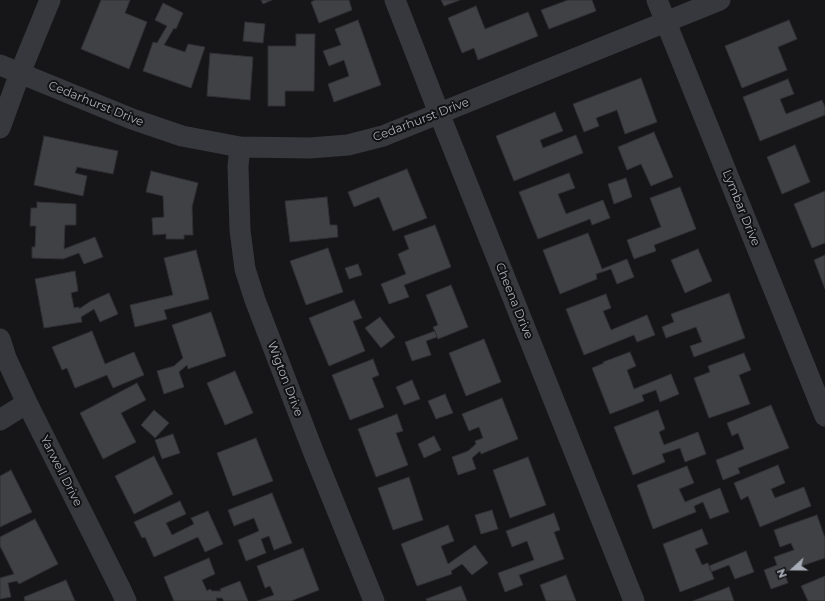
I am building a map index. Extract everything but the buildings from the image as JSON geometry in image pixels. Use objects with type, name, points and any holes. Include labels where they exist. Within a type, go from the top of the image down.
[{"type":"street","points":[[0,128],[20,73],[50,0]]},
{"type":"street","name":"Cheena Drive","points":[[395,0],[634,601]]},
{"type":"street","name":"Lymbar Drive","points":[[657,0],[825,416]]},
{"type":"street","name":"Cedarhurst Drive","points":[[20,73],[132,119],[182,136],[240,147],[310,148],[348,145],[383,136],[720,0]]},
{"type":"street","points":[[0,65],[20,73]]},
{"type":"street","name":"Wigton Drive","points":[[240,147],[238,166],[240,230],[245,269],[255,300],[315,456],[374,601]]},
{"type":"street","name":"Yarwell Drive","points":[[0,339],[6,358],[27,403],[126,601]]},
{"type":"street","points":[[0,420],[27,403]]}]
